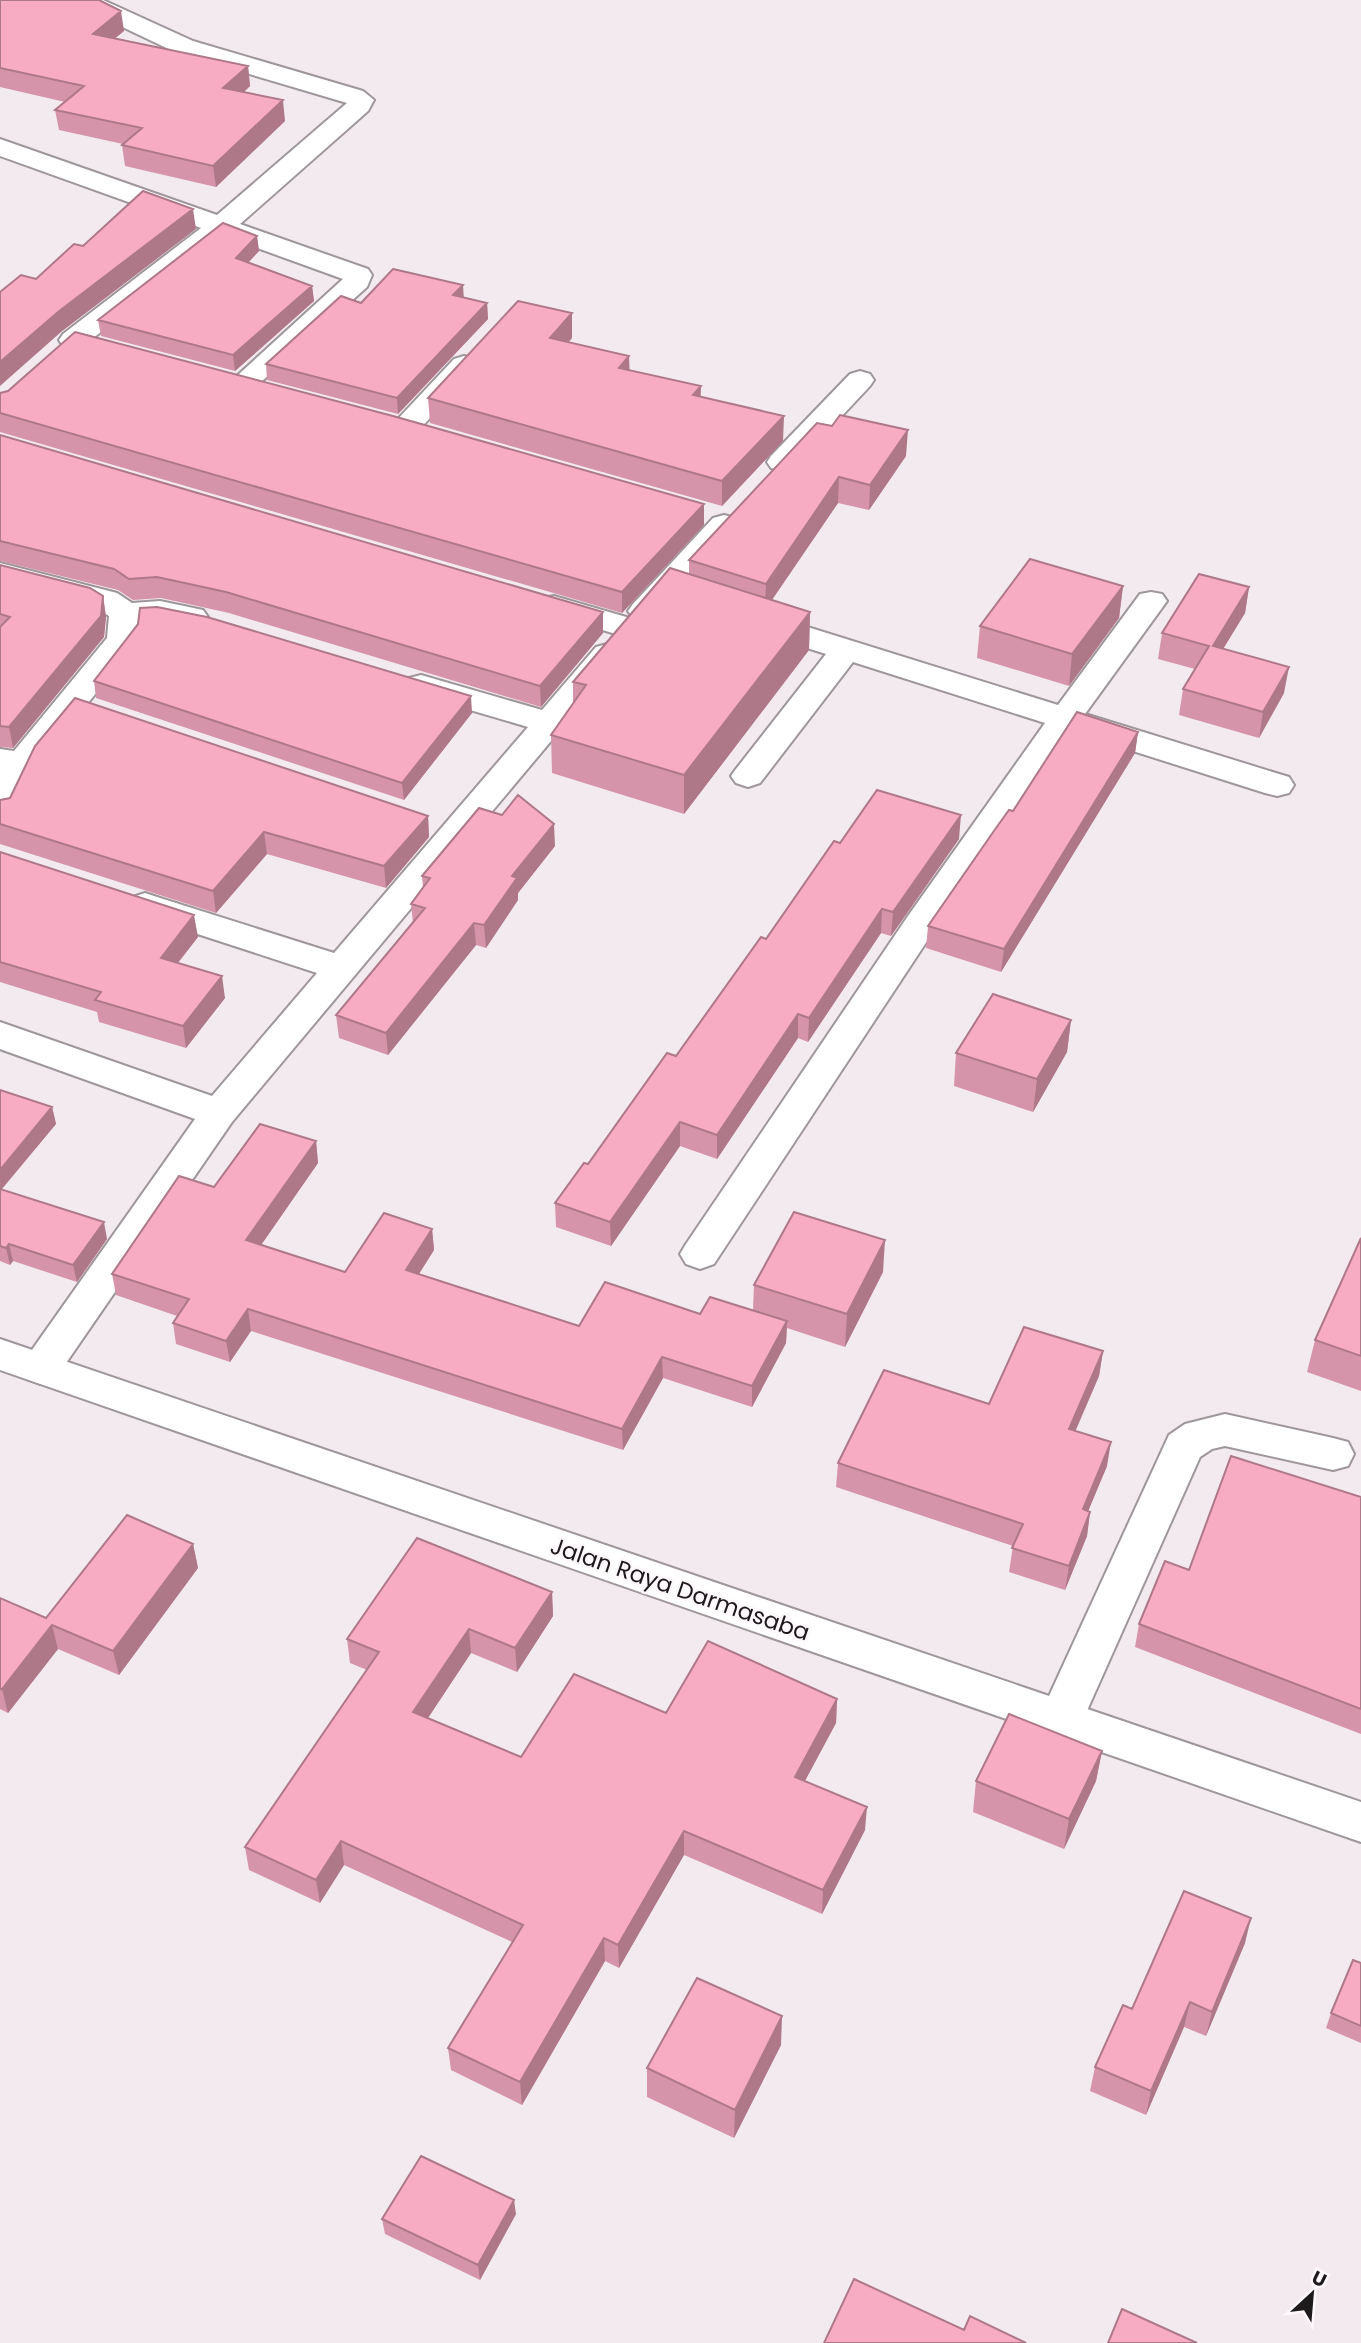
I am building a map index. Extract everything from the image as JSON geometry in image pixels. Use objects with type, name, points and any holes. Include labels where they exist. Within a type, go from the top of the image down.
[{"type":"street","points":[[85,0],[149,34],[194,53],[360,98],[359,106],[220,226],[62,349],[112,350]]},
{"type":"street","points":[[0,147],[358,275],[357,281],[229,381],[279,394]]},
{"type":"street","points":[[406,428],[479,349]]},
{"type":"street","points":[[41,1368],[219,1113],[343,969],[443,828],[548,722],[629,628],[676,596],[732,505],[860,380]]},
{"type":"street","points":[[0,572],[106,600],[125,613],[160,611],[217,623]]},
{"type":"street","points":[[522,596],[629,628]]},
{"type":"street","points":[[700,1254],[835,1048],[1064,717],[1151,601]]},
{"type":"street","points":[[728,612],[1277,785]]},
{"type":"street","points":[[0,810],[11,761],[85,707],[123,639],[125,613]]},
{"type":"street","points":[[748,776],[846,650]]},
{"type":"street","points":[[396,677],[548,722]]},
{"type":"street","points":[[119,896],[343,969]]},
{"type":"street","points":[[0,1035],[219,1113]]},
{"type":"street","name":"Jalan Raya Darmasaba","points":[[0,1354],[1361,1822]]},
{"type":"street","points":[[1061,1720],[1184,1447],[1200,1435],[1225,1430],[1333,1454]]},
{"type":"building","points":[[0,0],[99,0],[121,11],[93,34],[248,66],[223,88],[283,100],[213,166],[122,145],[142,128],[55,110],[84,86],[0,68]]},
{"type":"building","points":[[143,191],[193,209],[58,312],[0,362],[0,292],[21,275],[36,279],[74,244],[83,246]]},
{"type":"building","points":[[223,223],[257,236],[236,258],[312,286],[233,355],[98,320]]},
{"type":"building","points":[[393,269],[463,285],[453,295],[487,303],[397,398],[266,364],[341,296],[361,303]]},
{"type":"building","points":[[518,301],[572,313],[550,338],[629,356],[619,368],[701,386],[693,395],[784,416],[722,481],[428,398]]},
{"type":"building","points":[[75,332],[393,416],[704,504],[622,592],[0,413],[0,393],[8,391]]},
{"type":"building","points":[[840,415],[908,430],[870,485],[839,477],[766,584],[689,560],[817,423],[832,426]]},
{"type":"building","points":[[0,435],[603,612],[540,686],[226,592],[157,577],[129,579],[114,569],[0,541]]},
{"type":"building","points":[[1030,559],[1123,586],[1072,654],[980,626]]},
{"type":"building","points":[[0,565],[90,588],[103,596],[101,616],[9,727],[0,726],[0,627],[10,617],[0,614]]},
{"type":"building","points":[[670,568],[810,612],[684,775],[551,735],[586,685],[573,682]]},
{"type":"building","points":[[1199,574],[1249,587],[1213,646],[1289,667],[1263,712],[1183,689],[1209,646],[1162,633]]},
{"type":"building","points":[[157,607],[207,617],[471,696],[402,783],[94,681],[138,624],[140,608]]},
{"type":"building","points":[[75,698],[428,816],[384,866],[264,832],[213,891],[0,824],[0,800],[10,798],[35,746]]},
{"type":"building","points":[[1077,712],[1138,732],[1004,949],[928,926],[1009,810],[1013,811]]},
{"type":"building","points":[[877,790],[961,815],[893,912],[882,909],[809,1018],[798,1014],[717,1135],[680,1122],[610,1222],[555,1203],[584,1163],[588,1164],[667,1053],[676,1056],[761,937],[766,939],[834,841],[840,843]]},
{"type":"building","points":[[518,795],[554,824],[512,876],[517,878],[484,925],[474,923],[386,1033],[336,1015],[425,908],[411,904],[430,878],[422,876],[479,808],[502,815]]},
{"type":"building","points":[[0,852],[194,915],[161,958],[222,976],[183,1026],[95,1000],[101,992],[0,962]]},
{"type":"building","points":[[993,994],[1071,1020],[1037,1079],[956,1053]]},
{"type":"building","points":[[0,1090],[52,1107],[0,1170]]},
{"type":"building","points":[[260,1124],[316,1141],[246,1240],[345,1272],[384,1213],[432,1229],[406,1270],[579,1326],[605,1282],[700,1314],[710,1297],[787,1321],[752,1386],[662,1357],[622,1429],[248,1309],[226,1341],[173,1323],[189,1299],[112,1274],[179,1176],[214,1187]]},
{"type":"building","points":[[0,1189],[104,1222],[73,1265],[9,1244],[6,1248],[0,1246]]},
{"type":"building","points":[[794,1212],[885,1240],[847,1314],[754,1285]]},
{"type":"building","points":[[1361,1238],[1361,1356],[1315,1340]]},
{"type":"building","points":[[1024,1327],[1103,1351],[1069,1429],[1111,1442],[1083,1509],[1090,1512],[1069,1566],[1012,1548],[1023,1524],[838,1463],[884,1370],[989,1404]]},
{"type":"building","points":[[1231,1456],[1361,1497],[1361,1709],[1139,1624],[1165,1561],[1189,1570]]},
{"type":"building","points":[[127,1515],[193,1544],[113,1651],[52,1625],[0,1689],[0,1598],[46,1618]]},
{"type":"building","points":[[417,1538],[552,1592],[515,1648],[469,1629],[413,1712],[521,1757],[574,1674],[666,1713],[708,1641],[837,1699],[795,1777],[867,1807],[823,1890],[684,1831],[618,1945],[604,1938],[520,2082],[448,2048],[523,1925],[341,1841],[316,1880],[245,1847],[379,1652],[347,1639]]},
{"type":"building","points":[[1009,1714],[1102,1751],[1069,1819],[976,1781]]},
{"type":"building","points":[[1184,1891],[1251,1918],[1212,2012],[1190,2002],[1151,2091],[1095,2067],[1123,2005],[1132,2009]]},
{"type":"building","points":[[1353,1960],[1361,1963],[1361,2026],[1331,2013]]},
{"type":"building","points":[[697,1978],[782,2016],[735,2110],[647,2068]]},
{"type":"building","points":[[421,2156],[514,2200],[478,2265],[382,2219]]},
{"type":"building","points":[[854,2279],[964,2330],[970,2316],[1026,2343],[824,2343]]},
{"type":"building","points":[[1122,2309],[1197,2343],[1108,2343]]}]
